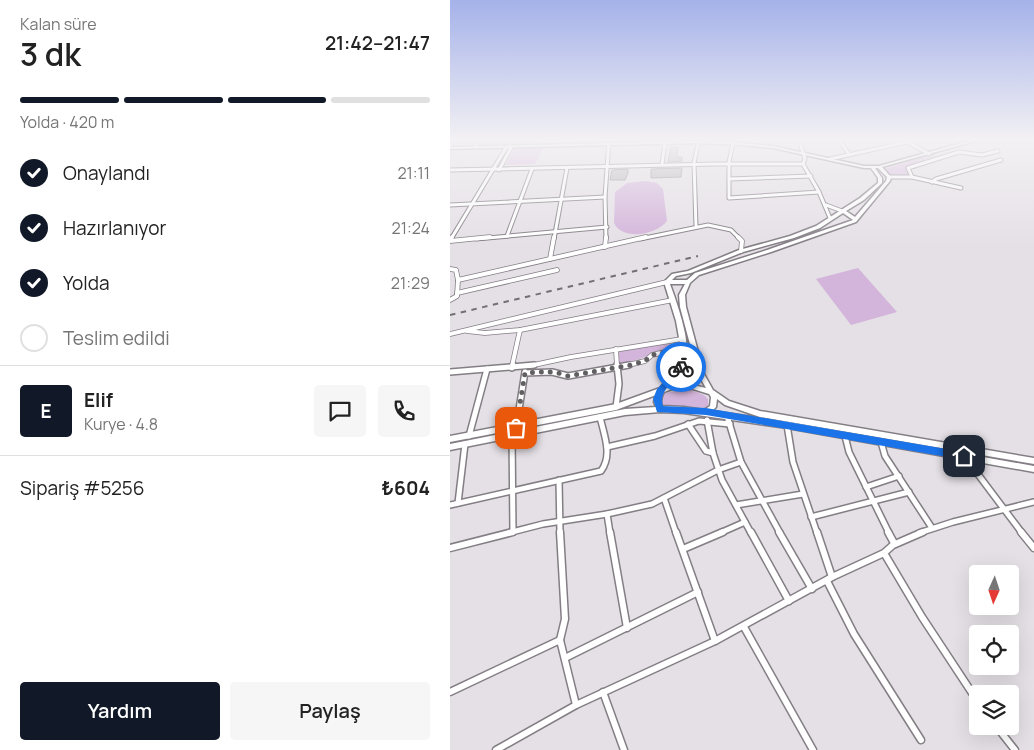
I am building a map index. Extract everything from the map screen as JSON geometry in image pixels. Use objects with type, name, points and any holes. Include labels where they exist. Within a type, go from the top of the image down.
[{"type":"main road","points":[[667,282],[674,276],[741,251],[792,237],[818,227],[862,199],[880,182],[878,175]]},
{"type":"main road","points":[[706,412],[714,407],[715,403],[712,392],[701,374],[683,307],[682,295],[688,282],[696,274],[769,251],[855,218],[876,197],[889,177]]},
{"type":"main road","points":[[842,211],[855,218]]},
{"type":"main road","points":[[830,218],[836,223],[843,224]]},
{"type":"main road","points":[[667,282],[688,282]]},
{"type":"main road","points":[[660,409],[657,399],[660,391],[680,368],[684,359],[682,339],[667,282]]},
{"type":"main road","points":[[450,447],[616,408],[678,386],[693,387],[712,392],[727,403],[760,414],[1034,461]]},
{"type":"main road","points":[[450,439],[660,409],[706,412],[729,420],[787,425],[1034,469]]},
{"type":"street","points":[[450,240],[489,175]]},
{"type":"street","points":[[507,236],[530,175]]},
{"type":"street","points":[[550,259],[566,175]]},
{"type":"street","points":[[605,247],[607,227],[605,197],[607,175]]},
{"type":"street","points":[[694,175],[696,226]]},
{"type":"street","points":[[728,175],[729,198],[819,192]]},
{"type":"street","points":[[932,182],[936,178],[947,175]]},
{"type":"street","points":[[728,179],[811,176],[826,205],[830,218]]},
{"type":"street","points":[[889,177],[912,177],[961,188]]},
{"type":"street","points":[[450,205],[605,197]]},
{"type":"street","points":[[826,205],[842,211]]},
{"type":"street","points":[[458,280],[696,226],[708,225],[731,230],[742,241],[741,251]]},
{"type":"street","points":[[450,240],[607,227]]},
{"type":"street","points":[[450,269],[456,270],[458,280],[456,296],[450,300]]},
{"type":"street","points":[[457,293],[557,270]]},
{"type":"street","points":[[450,334],[667,282]]},
{"type":"street","points":[[464,330],[485,334],[517,330],[673,300]]},
{"type":"street","points":[[512,368],[517,330],[516,318]]},
{"type":"street","points":[[450,372],[526,367],[616,349],[682,339]]},
{"type":"street","points":[[525,373],[551,371],[560,372],[568,376],[618,368],[645,361],[652,355],[683,348]]},
{"type":"street","points":[[616,349],[619,384],[616,408]]},
{"type":"street","points":[[513,532],[514,431],[526,367]]},
{"type":"street","points":[[468,436],[487,369]]},
{"type":"street","points":[[450,505],[600,471],[605,467],[606,447],[600,417]]},
{"type":"street","points":[[606,447],[655,436],[688,424],[707,420],[729,420],[741,462],[760,501],[812,589]]},
{"type":"street","points":[[707,420],[718,470],[789,601]]},
{"type":"street","points":[[688,424],[706,451],[713,453]]},
{"type":"street","points":[[787,425],[793,462],[829,579],[854,634],[920,740]]},
{"type":"street","points":[[845,436],[849,452],[894,543]]},
{"type":"street","points":[[881,442],[884,452],[932,528]]},
{"type":"street","points":[[458,503],[465,444]]},
{"type":"street","points":[[964,456],[1034,548]]},
{"type":"street","points":[[450,548],[543,524],[559,523],[652,504],[718,470],[741,462]]},
{"type":"street","points":[[866,487],[899,476]]},
{"type":"street","points":[[559,480],[559,523],[565,619],[560,640],[576,706]]},
{"type":"street","points":[[811,517],[909,492]]},
{"type":"street","points":[[736,505],[803,494]]},
{"type":"street","points":[[664,498],[715,641]]},
{"type":"street","points":[[496,750],[603,692],[744,627],[829,579],[884,553],[894,543],[932,528],[1034,502]]},
{"type":"street","points":[[607,514],[627,628]]},
{"type":"street","points":[[683,549],[745,522]]},
{"type":"street","points":[[884,553],[922,617],[969,688]]},
{"type":"street","points":[[565,658],[698,592]]},
{"type":"street","points":[[744,627],[813,750]]},
{"type":"street","points":[[450,692],[560,640]]},
{"type":"street","points":[[603,692],[624,750]]},
{"type":"street","points":[[1003,735],[1015,750]]},
{"type":"shaded area","points":[[646,181],[657,183],[663,189],[667,221],[656,230],[648,233],[632,234],[618,229],[614,223],[615,192],[627,183]]},
{"type":"shaded area","points":[[858,268],[897,312],[851,325],[816,279]]},
{"type":"shaded area","points":[[670,343],[671,348],[620,364],[618,350]]},
{"type":"shaded area","points":[[679,390],[702,394],[708,399],[708,407],[702,410],[661,405],[660,397],[662,394]]},
{"type":"building","points":[[611,175],[627,175],[625,180],[610,180]]},
{"type":"building","points":[[651,175],[681,175],[681,177],[651,178]]},
{"type":"railway","points":[[450,315],[698,256]]},
{"type":"way so far","points":[[516,428],[525,373],[551,371],[560,372],[568,376],[618,368],[645,361],[652,355],[683,348],[684,359],[681,367]]},
{"type":"route","points":[[681,367],[660,391],[657,399],[657,405],[660,409],[706,412],[964,456]]}]
